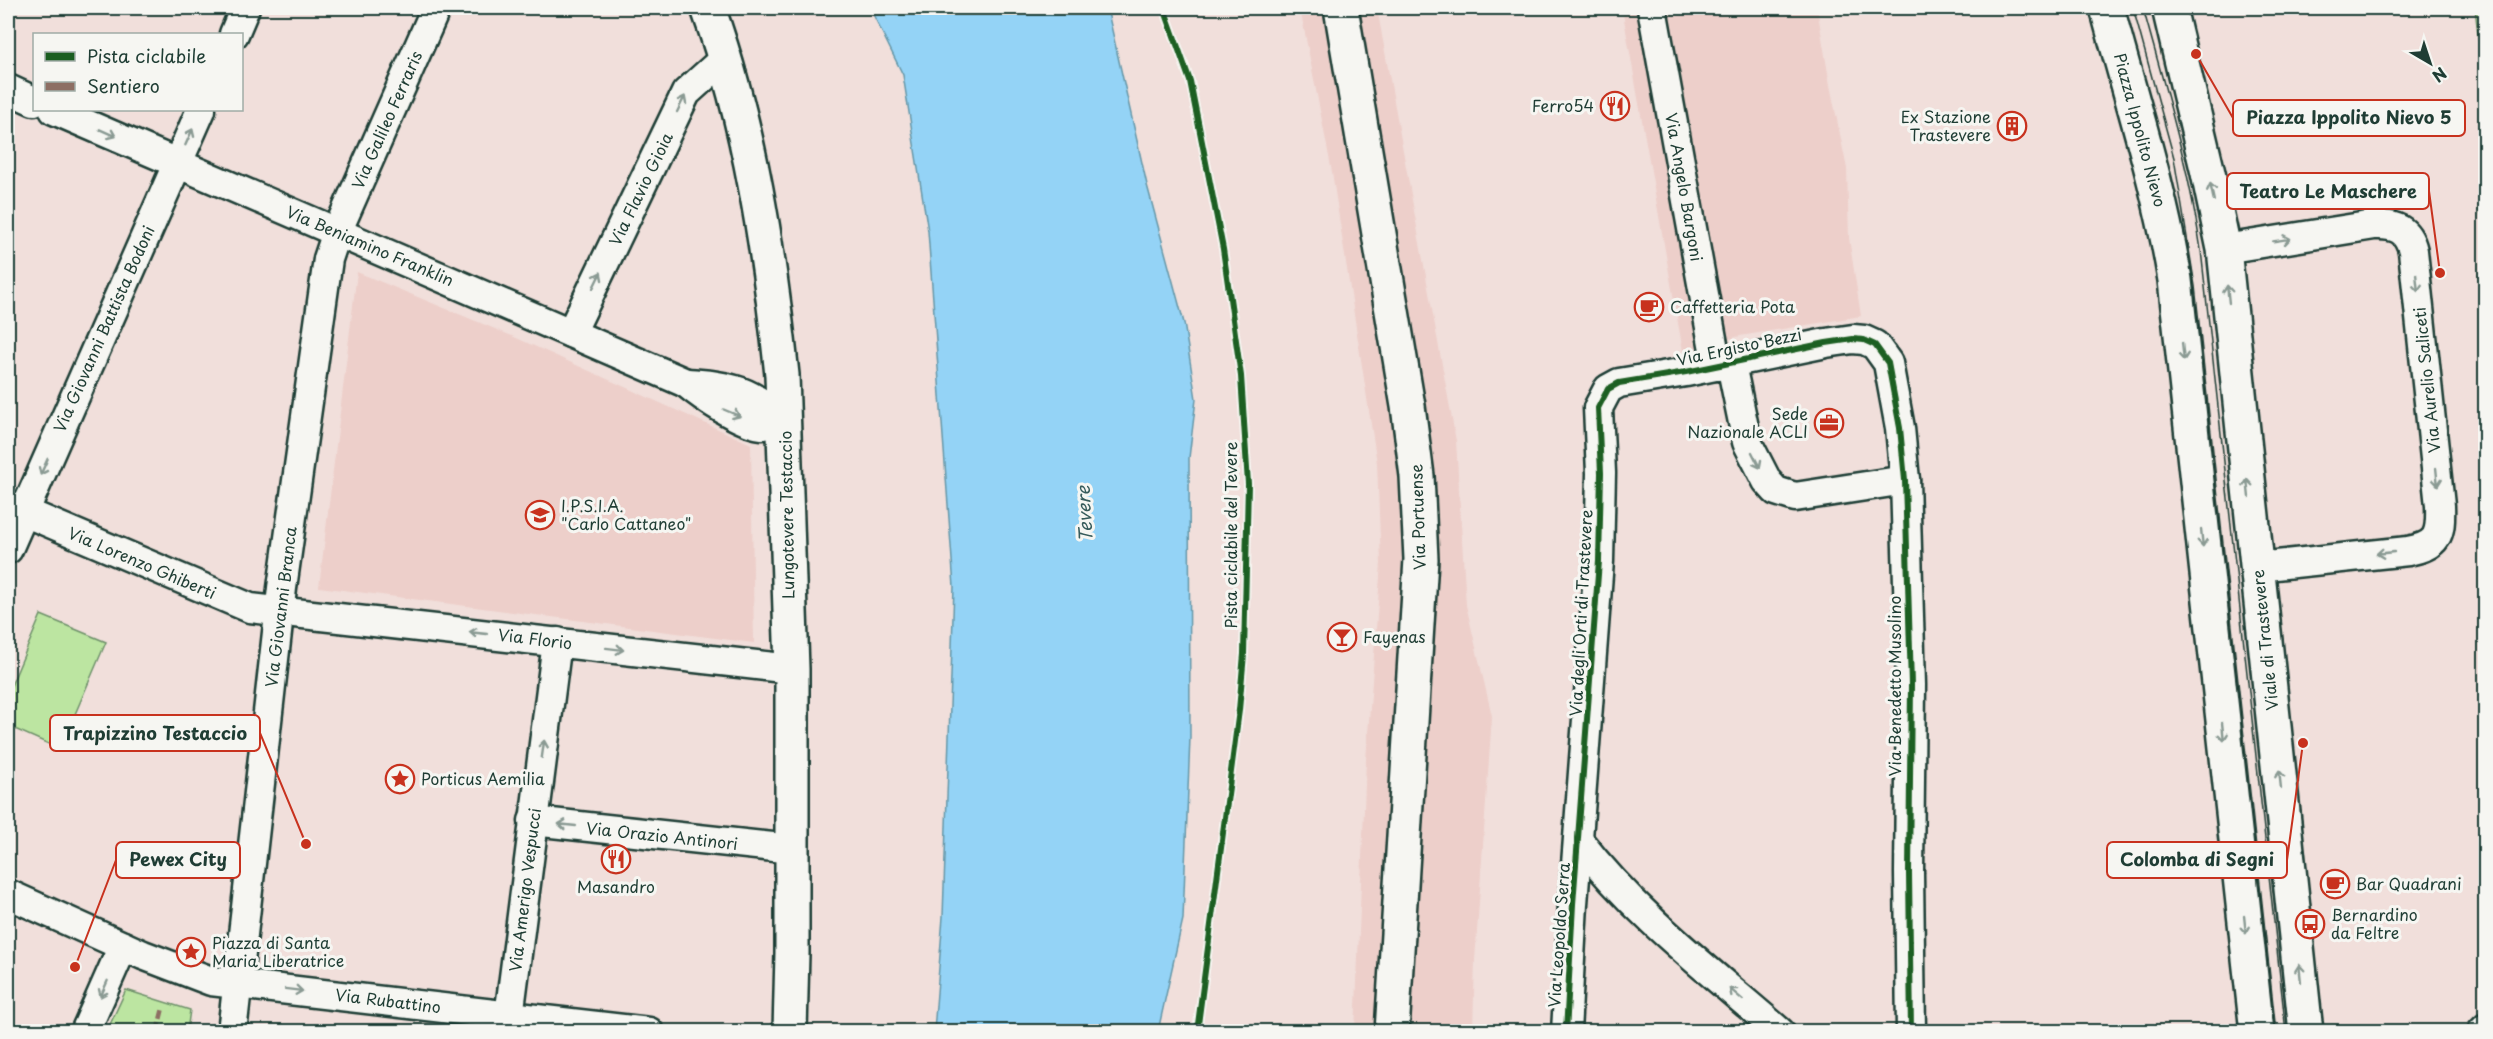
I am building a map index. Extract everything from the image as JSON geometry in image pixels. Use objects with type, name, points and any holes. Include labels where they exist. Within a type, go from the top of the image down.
[{"type":"main road","name":"Lungotevere Testaccio","points":[[708,8],[726,57],[746,139],[761,216],[777,327],[785,421],[792,669],[790,1032]]},
{"type":"main road","name":"Via Portuense","points":[[1341,8],[1408,406],[1416,460],[1420,518],[1419,585],[1392,1032]]},
{"type":"main road","name":"Piazza Ippolito Nievo","points":[[2107,8],[2151,162],[2170,253],[2257,1032]]},
{"type":"main road","points":[[2169,8],[2224,249]]},
{"type":"main road","name":"Viale di Trastevere","points":[[2224,249],[2306,1032]]},
{"type":"street","points":[[234,33],[246,8]]},
{"type":"street","name":"Via Galileo Ferraris","points":[[337,232],[436,8]]},
{"type":"street","name":"Via Angelo Bargoni","points":[[1652,8],[1724,365],[1748,442],[1767,481],[1776,491],[1795,497],[1905,480]]},
{"type":"street","name":"Via Flavio Gioia","points":[[571,333],[686,93],[726,57]]},
{"type":"street","points":[[8,89],[33,101]]},
{"type":"street","name":"Via Beniamino Franklin","points":[[56,111],[686,383],[716,384],[747,394],[764,402],[785,421]]},
{"type":"street","name":"Via Giovanni Battista Bodoni","points":[[8,549],[15,509],[201,111]]},
{"type":"street","name":"Via Aurelio Saliceti","points":[[2224,249],[2374,225],[2394,225],[2407,234],[2413,251],[2440,506],[2441,522],[2438,535],[2434,542],[2427,546],[2408,551],[2257,567]]},
{"type":"street","name":"Via Giovanni Branca","points":[[235,983],[279,612],[328,259],[337,232]]},
{"type":"street","name":"Via Ergisto Bezzi","points":[[1608,389],[1626,381],[1724,365],[1844,340],[1864,340],[1875,345]]},
{"type":"street","name":"Via Benedetto Musolino","points":[[1875,345],[1885,357],[1890,368],[1900,428],[1905,480],[1911,685],[1909,825],[1911,1032]]},
{"type":"street","name":"Via degli Orti di Trastevere","points":[[1580,841],[1601,528],[1598,408],[1608,389]]},
{"type":"street","name":"Via Lorenzo Ghiberti","points":[[15,509],[250,608],[279,612]]},
{"type":"street","name":"Via Florio","points":[[279,612],[792,669]]},
{"type":"street","name":"Via Amerigo Vespucci","points":[[508,1024],[557,642]]},
{"type":"street","name":"Via Orazio Antinori","points":[[533,821],[792,849]]},
{"type":"street","points":[[1580,841],[1613,883],[1638,909],[1780,1032]]},
{"type":"street","name":"Via Leopoldo Serra","points":[[1566,1032],[1573,904],[1580,841]]},
{"type":"street","points":[[8,894],[123,946],[211,981],[235,983],[231,1032]]},
{"type":"street","points":[[85,1032],[123,946]]},
{"type":"street","name":"Via Rubattino","points":[[235,983],[508,1024],[649,1032]]},
{"type":"street","points":[[2482,1032],[2486,1028]]},
{"type":"shaded area","points":[[1300,8],[1377,8],[1456,441],[1466,605],[1492,716],[1475,960],[1473,1031],[1355,1031],[1366,760],[1381,563],[1377,463],[1332,172]]},
{"type":"shaded area","points":[[1622,8],[1817,8],[1847,169],[1849,238],[1861,316],[1740,336],[1683,351]]},
{"type":"shaded area","name":"I.P.S.I.A. \"Carlo Cattaneo\"","points":[[357,272],[512,336],[751,444],[754,643],[319,587]]},
{"type":"green space","points":[[2475,8],[2485,8],[2485,96]]},
{"type":"green space","points":[[2485,178],[2485,223],[2479,210]]},
{"type":"green space","points":[[41,615],[106,642],[60,749],[8,726],[8,693]]},
{"type":"green space","points":[[126,990],[190,1010],[187,1031],[107,1031]]},
{"type":"water","name":"Tevere","points":[[870,8],[1107,8],[1147,185],[1184,323],[1196,399],[1189,458],[1190,737],[1183,919],[1158,1031],[934,1031],[943,917],[954,587],[928,231],[903,75]]},
{"type":"tram line","points":[[2133,8],[2174,158],[2195,286],[2276,1032]]},
{"type":"tram line","points":[[2143,8],[2183,158],[2201,250],[2286,1032]]},
{"type":"marked path","points":[[157,1032],[163,1008]]},
{"type":"cycle path","name":"Pista ciclabile del Tevere","points":[[1164,8],[1190,81],[1223,249],[1241,376],[1248,484],[1244,654],[1239,710],[1197,1032]]},
{"type":"cycle path","points":[[1566,1032],[1573,904],[1599,561],[1601,473],[1598,408],[1608,389],[1619,383],[1853,339],[1864,340],[1875,345],[1888,363],[1900,428],[1905,480],[1911,685],[1909,873],[1911,1032]]},
{"type":"place","name":"Piazza Ippolito Nievo 5","points":[[2196,54]]},
{"type":"place","name":"Ferro54","points":[[1615,106]]},
{"type":"place","name":"Ex Stazione Trastevere","points":[[2012,126]]},
{"type":"place","name":"Teatro Le Maschere","points":[[2440,273]]},
{"type":"place","name":"Caffetteria Pota","points":[[1649,307]]},
{"type":"place","name":"Sede Nazionale ACLI","points":[[1829,423]]},
{"type":"place","name":"I.P.S.I.A. \"Carlo Cattaneo\"","points":[[540,515]]},
{"type":"place","name":"Fayenas","points":[[1342,637]]},
{"type":"place","name":"Colomba di Segni","points":[[2303,743]]},
{"type":"place","name":"Porticus Aemilia","points":[[400,779]]},
{"type":"place","name":"Trapizzino Testaccio","points":[[306,844]]},
{"type":"place","name":"Masandro","points":[[616,859]]},
{"type":"place","name":"Bar Quadrani","points":[[2335,884]]},
{"type":"place","name":"Bernardino da Feltre","points":[[2310,924]]},
{"type":"place","name":"Piazza di Santa Maria Liberatrice","points":[[191,952]]},
{"type":"place","name":"Pewex City","points":[[75,967]]}]
